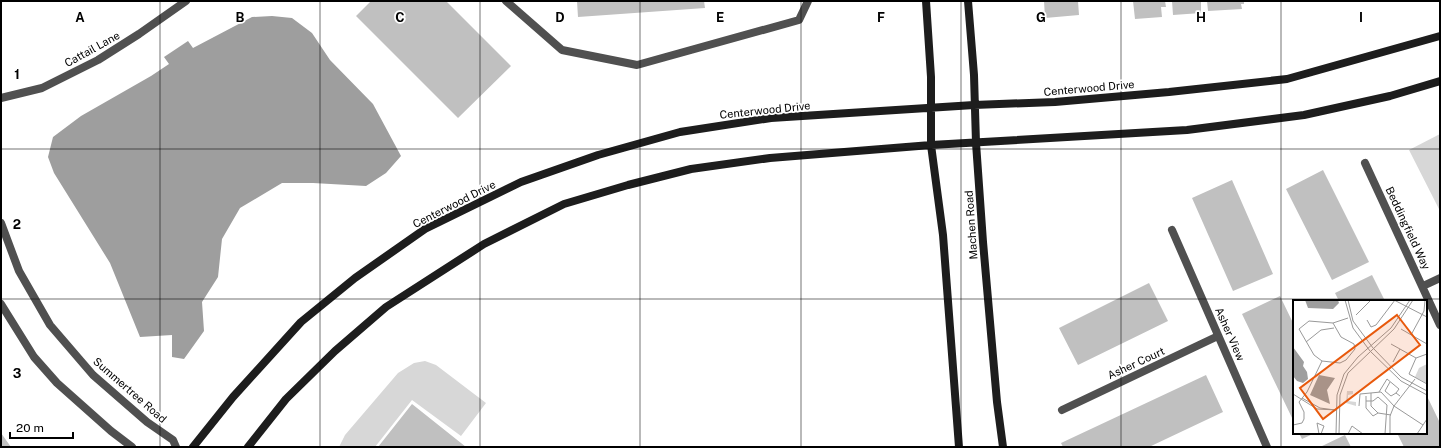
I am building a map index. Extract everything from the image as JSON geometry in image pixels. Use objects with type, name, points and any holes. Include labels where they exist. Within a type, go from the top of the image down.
[{"type":"street","name":"Cattail Lane","points":[[1,98],[42,88],[98,60],[139,34],[186,1]]},
{"type":"street","points":[[506,1],[562,50],[637,65],[799,20],[808,1]]},
{"type":"street","points":[[926,1],[931,76],[931,145],[943,235],[959,447]]},
{"type":"street","name":"Machen Road","points":[[968,1],[974,75],[976,143],[997,402],[1003,447]]},
{"type":"street","name":"Centerwood Drive","points":[[193,447],[232,396],[301,322],[355,278],[425,229],[521,182],[598,155],[680,132],[771,118],[974,105],[1054,102],[1169,92],[1287,78],[1440,36]]},
{"type":"street","points":[[248,447],[286,399],[335,351],[386,307],[484,244],[564,204],[628,185],[692,169],[770,158],[931,145],[1187,130],[1304,115],[1390,96],[1440,81]]},
{"type":"street","name":"Beddingfield Way","points":[[1365,163],[1440,325]]},
{"type":"street","name":"Summertree Road","points":[[1,223],[19,271],[50,325],[94,375],[147,422],[173,440],[176,447]]},
{"type":"street","name":"Asher View","points":[[1172,230],[1267,447]]},
{"type":"street","points":[[1423,286],[1440,278]]},
{"type":"street","points":[[1,304],[34,357],[52,377],[111,431],[132,447]]},
{"type":"street","name":"Asher Court","points":[[1062,410],[1218,336]]},
{"type":"shaded area","points":[[272,16],[292,18],[312,33],[330,60],[373,104],[401,156],[386,173],[366,186],[282,183],[240,208],[222,239],[218,277],[202,302],[204,331],[184,359],[172,357],[172,335],[140,337],[110,263],[54,173],[48,157],[53,137],[81,116],[169,64],[164,57],[188,41],[193,48],[252,17]]},
{"type":"shaded area","points":[[1440,134],[1440,211],[1409,150]]},
{"type":"shaded area","points":[[425,361],[436,365],[486,403],[461,436],[412,400],[375,447],[339,447],[345,435],[398,373],[414,363]]},
{"type":"building","points":[[371,1],[446,1],[511,66],[458,118],[356,16]]},
{"type":"building","points":[[577,1],[704,1],[705,8],[578,17]]},
{"type":"building","points":[[1044,1],[1078,1],[1079,15],[1045,18]]},
{"type":"building","points":[[1133,1],[1165,1],[1166,7],[1161,7],[1162,17],[1135,19]]},
{"type":"building","points":[[1172,1],[1201,1],[1201,13],[1173,15]]},
{"type":"building","points":[[1207,1],[1244,1],[1244,4],[1241,4],[1242,9],[1208,11]]},
{"type":"building","points":[[1323,170],[1369,262],[1332,280],[1286,189]]},
{"type":"building","points":[[1232,180],[1273,274],[1233,291],[1192,198]]},
{"type":"building","points":[[1372,275],[1384,300],[1338,300],[1335,293]]},
{"type":"building","points":[[1149,283],[1168,321],[1078,365],[1059,328]]},
{"type":"building","points":[[1280,296],[1293,323],[1293,420],[1242,314]]},
{"type":"building","points":[[1206,375],[1223,412],[1149,447],[1063,447],[1061,443]]},
{"type":"building","points":[[1427,396],[1440,423],[1440,447],[1404,447],[1398,434],[1427,434]]},
{"type":"building","points":[[412,404],[466,447],[378,447]]},
{"type":"building","points":[[1,433],[11,447],[1,447]]},
{"type":"building","points":[[1300,434],[1313,434],[1302,439]]},
{"type":"building","points":[[1345,435],[1351,447],[1320,447]]}]
